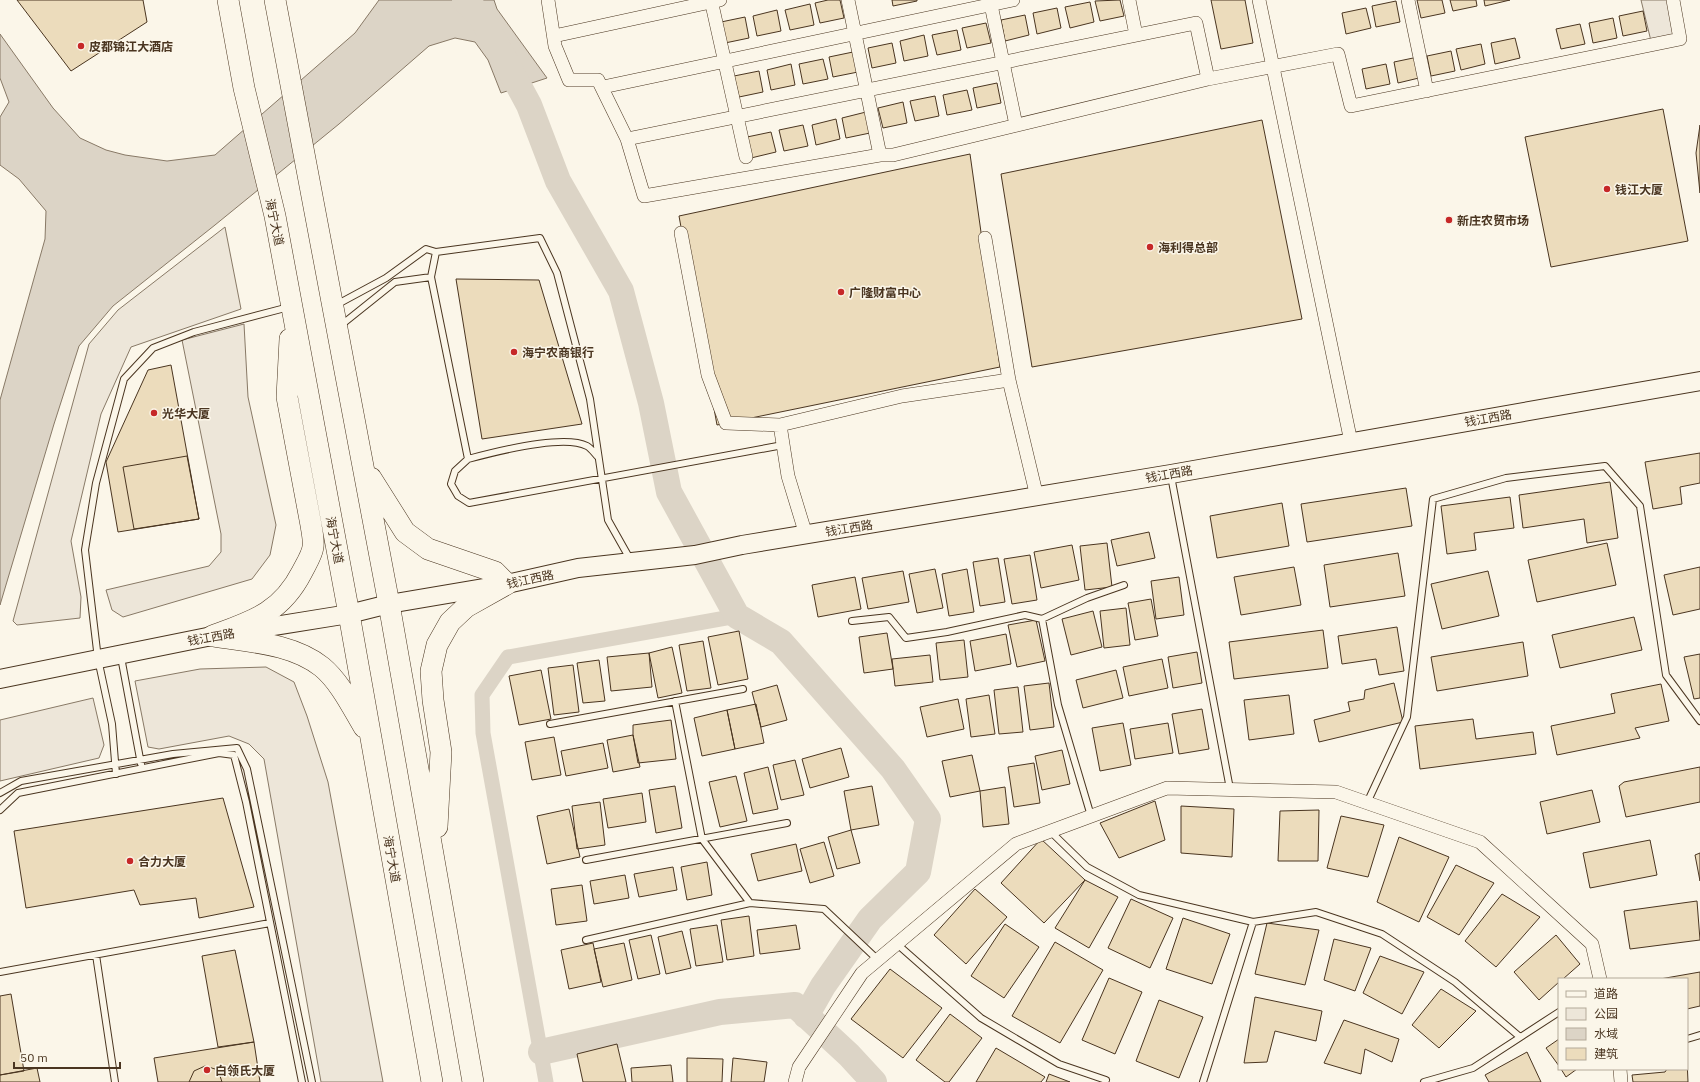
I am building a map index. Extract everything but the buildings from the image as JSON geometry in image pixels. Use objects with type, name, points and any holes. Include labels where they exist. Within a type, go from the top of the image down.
[{"type":"highway","name":"海宁大道","points":[[228,0],[244,88],[275,216],[349,614],[432,1082]]},
{"type":"highway","points":[[275,0],[389,604],[473,1082]]},
{"type":"highway","points":[[212,636],[255,620],[274,608],[290,592],[308,561],[313,547],[311,525],[286,397],[292,307]]},
{"type":"highway","points":[[363,464],[388,508],[404,532],[428,549],[495,572],[507,584],[466,607],[450,622],[437,645],[431,671],[433,700],[441,752],[435,865]]},
{"type":"highway","points":[[212,636],[275,646],[301,653],[322,667],[340,687],[371,739]]},
{"type":"main road","name":"钱江西路","points":[[0,679],[212,636],[349,614],[389,604],[507,584],[578,568],[695,555],[1171,474],[1700,381]]},
{"type":"street","points":[[548,0],[555,46],[569,80],[598,80],[603,87],[628,139],[644,196],[880,155],[893,155],[1208,79],[1272,68],[1338,54],[1352,106],[1680,39],[1673,0]]},
{"type":"street","points":[[848,0],[880,155]]},
{"type":"street","points":[[603,87],[855,34],[990,2],[1013,0]]},
{"type":"street","points":[[1128,0],[1136,35]]},
{"type":"street","points":[[1259,0],[1351,442]]},
{"type":"street","points":[[1408,0],[1427,91]]},
{"type":"street","points":[[554,36],[714,1],[725,61],[746,157]]},
{"type":"street","points":[[990,2],[1016,125]]},
{"type":"street","points":[[628,139],[1196,23],[1208,79]]},
{"type":"street","points":[[681,233],[708,375],[726,423],[780,425],[902,396],[1009,380]]},
{"type":"street","points":[[985,238],[1009,380],[1037,497]]},
{"type":"street","points":[[780,425],[788,476],[806,535]]},
{"type":"street","points":[[795,1082],[799,1067],[805,1057],[862,973],[1016,844],[1166,788],[1336,792],[1480,842],[1592,944],[1600,978]]},
{"type":"street","points":[[1620,1070],[1621,1082]]},
{"type":"lane","points":[[333,307],[386,278],[426,249],[436,252],[540,238],[559,280],[590,399],[608,520],[632,562]]},
{"type":"lane","points":[[436,252],[431,277],[468,459]]},
{"type":"lane","points":[[337,328],[395,282],[431,277]]},
{"type":"lane","points":[[116,774],[112,724],[98,659],[85,550],[96,483],[124,380],[153,348],[194,332],[292,307]]},
{"type":"lane","points":[[598,457],[587,446],[566,441],[494,452],[468,459],[455,471],[452,484],[458,496],[469,503],[784,445]]},
{"type":"lane","points":[[1367,803],[1407,717],[1433,499],[1506,478],[1605,466],[1640,506],[1666,675],[1700,721]]},
{"type":"lane","points":[[1171,474],[1230,790]]},
{"type":"lane","points":[[852,621],[889,617],[906,638],[947,632],[1025,615],[1042,619],[1087,598],[1124,585]]},
{"type":"lane","points":[[1042,619],[1058,705],[1091,816]]},
{"type":"lane","points":[[121,654],[140,760],[143,769]]},
{"type":"lane","points":[[550,724],[744,689]]},
{"type":"lane","points":[[676,701],[702,839],[750,903]]},
{"type":"lane","points":[[0,793],[21,781],[173,754],[237,748],[247,768],[312,1082]]},
{"type":"lane","points":[[0,810],[18,793],[218,753],[234,755],[246,802],[302,1082]]},
{"type":"lane","points":[[586,860],[787,824]]},
{"type":"lane","points":[[1050,831],[1087,867],[1139,895],[1254,922],[1316,912],[1382,934],[1455,982],[1520,1037]]},
{"type":"lane","points":[[586,940],[750,903],[824,909],[877,960]]},
{"type":"lane","points":[[1203,1082],[1254,922]]},
{"type":"lane","points":[[0,972],[270,923]]},
{"type":"lane","points":[[897,944],[981,1018],[1059,1064],[1106,1080]]},
{"type":"lane","points":[[96,955],[115,1082]]},
{"type":"lane","points":[[1424,1082],[1473,1068],[1558,1013]]},
{"type":"lane","points":[[1688,1040],[1700,1035]]},
{"type":"green space","points":[[1641,0],[1667,0],[1676,36],[1651,41]]},
{"type":"green space","points":[[225,227],[241,309],[131,347],[101,414],[71,541],[81,597],[80,618],[17,625],[13,621],[89,344],[118,310]]},
{"type":"green space","points":[[244,324],[248,397],[276,525],[270,555],[252,579],[123,617],[112,610],[106,590],[209,566],[221,552],[221,534],[182,340]]},
{"type":"green space","points":[[266,667],[294,682],[307,716],[328,782],[383,1082],[321,1082],[264,759],[249,744],[229,736],[159,749],[148,747],[135,681],[200,669]]},
{"type":"green space","points":[[93,698],[104,745],[99,758],[0,781],[0,720]]},
{"type":"water","points":[[379,0],[494,0],[497,9],[547,78],[501,93],[488,60],[475,42],[455,38],[429,46],[339,124],[113,306],[79,346],[0,605],[0,400],[45,239],[46,211],[19,179],[0,165],[0,117],[9,102],[0,78],[0,34],[53,108],[80,138],[106,150],[125,155],[167,161],[215,155],[355,33]]},
{"type":"waterway","points":[[465,0],[482,18],[529,105],[558,181],[621,291],[651,403],[669,492],[737,616],[781,642],[893,769],[928,819],[918,872],[870,919],[823,986],[806,1016]]},
{"type":"waterway","points":[[546,1082],[483,733],[482,695],[508,657],[737,616]]},
{"type":"waterway","points":[[541,1052],[720,1012],[795,1005],[849,1055],[874,1082]]},
{"type":"place","name":"皮都锦江大酒店","points":[[81,46]]},
{"type":"place","name":"钱江大厦","points":[[1607,189]]},
{"type":"place","name":"新庄农贸市场","points":[[1449,220]]},
{"type":"place","name":"海利得总部","points":[[1150,247]]},
{"type":"place","name":"广隆财富中心","points":[[841,292]]},
{"type":"place","name":"海宁农商银行","points":[[514,352]]},
{"type":"place","name":"光华大厦","points":[[154,413]]},
{"type":"place","name":"合力大厦","points":[[130,861]]},
{"type":"place","name":"白领氏大厦","points":[[207,1070]]}]
